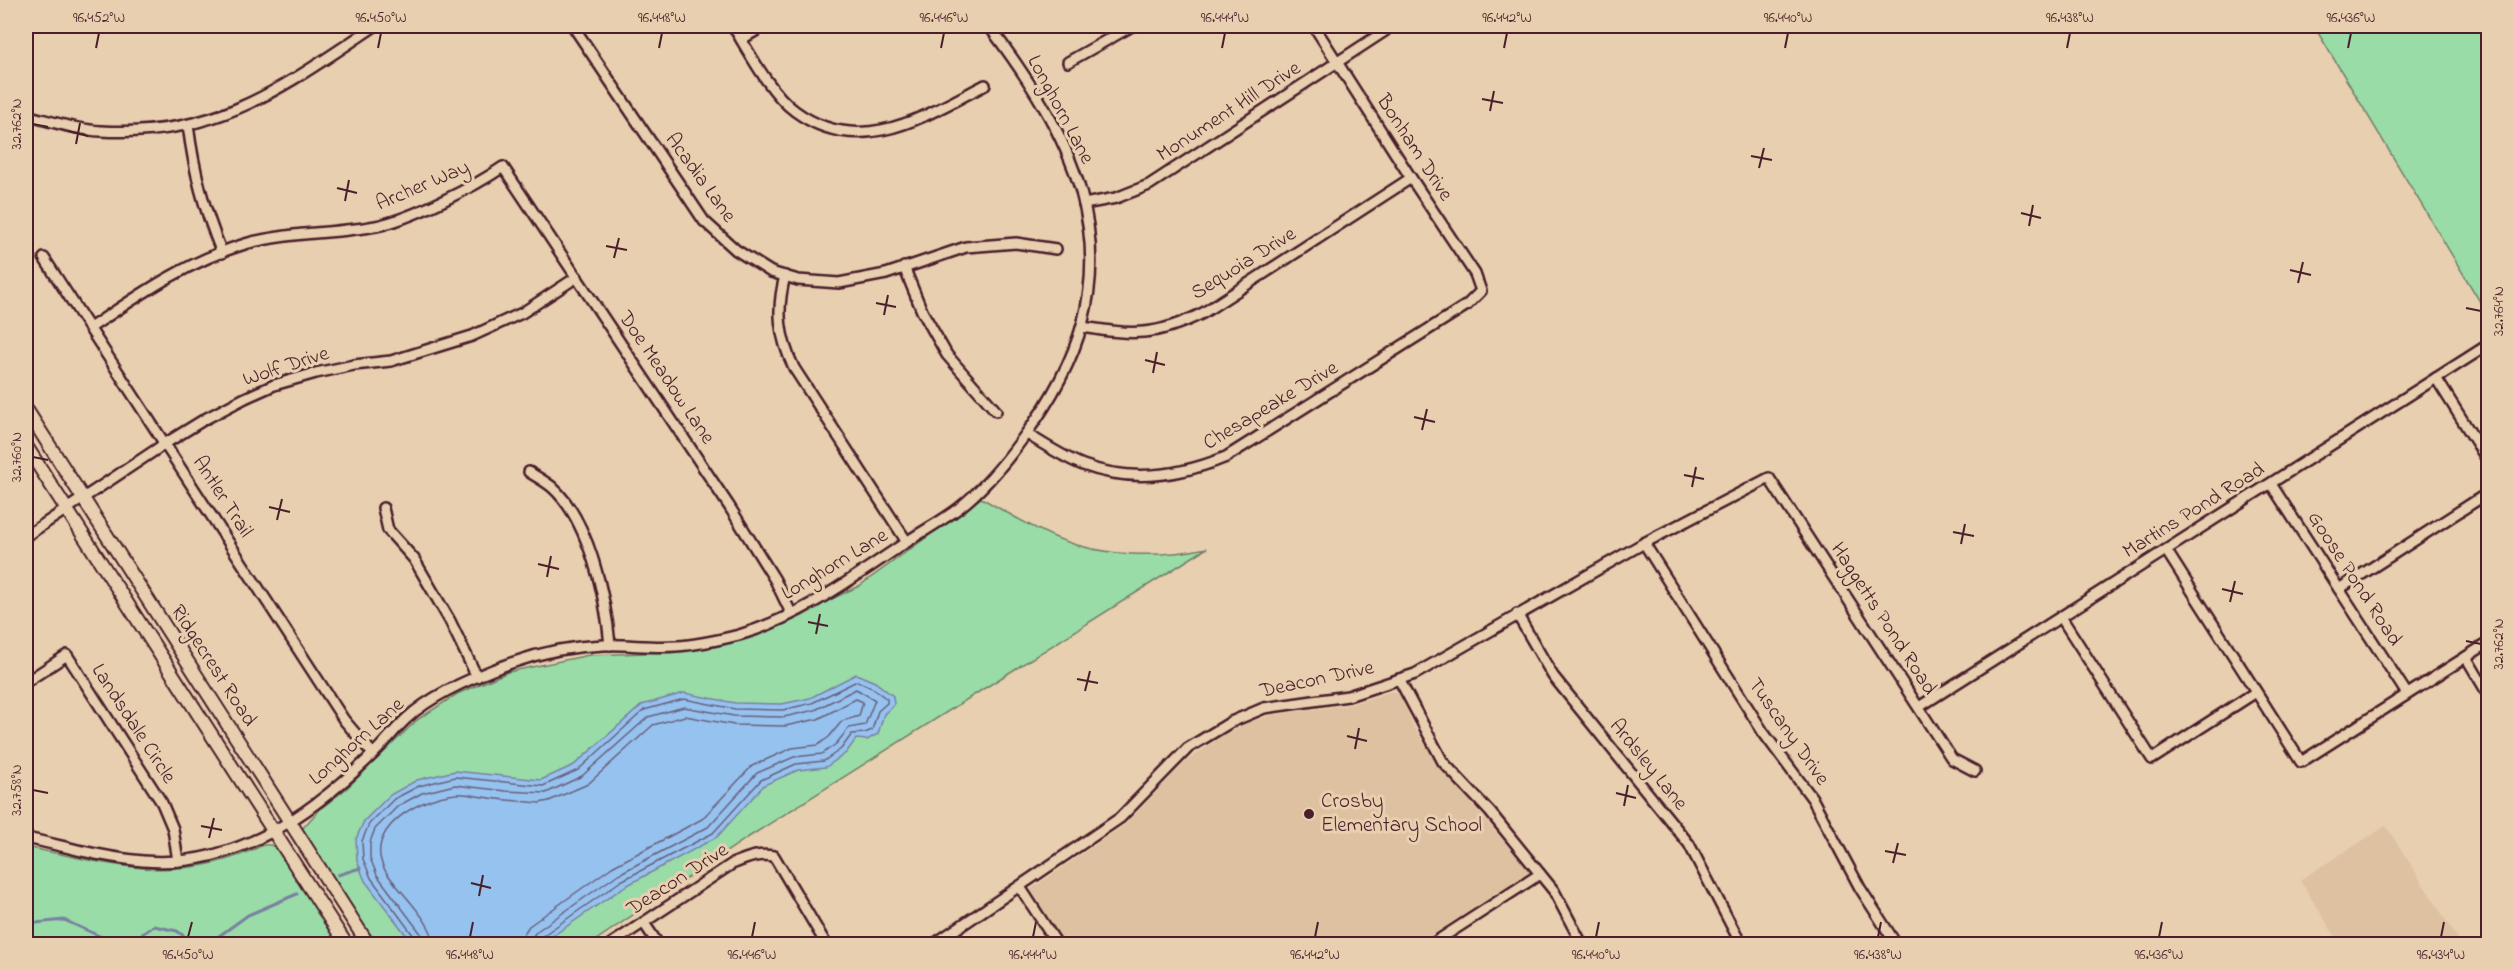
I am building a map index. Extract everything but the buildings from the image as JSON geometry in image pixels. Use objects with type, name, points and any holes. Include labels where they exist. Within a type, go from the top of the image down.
[{"type":"main road","name":"Ridgecrest Road","points":[[26,409],[368,945]]},
{"type":"main road","name":"Ridgecrest Road","points":[[26,446],[346,945]]},
{"type":"street","points":[[26,115],[100,132],[161,131],[207,121],[243,108],[295,78],[375,26]]},
{"type":"street","name":"Acadia Lane","points":[[573,26],[704,220],[736,250],[771,272],[798,280],[839,283],[860,280],[966,248],[1016,243],[1056,249]]},
{"type":"street","points":[[733,26],[775,89],[796,111],[818,123],[843,131],[872,133],[895,127],[916,120],[985,85]]},
{"type":"street","points":[[742,39],[764,26]]},
{"type":"street","name":"Longhorn Lane","points":[[26,838],[135,860],[178,861],[233,850],[289,823],[319,801],[373,754],[408,716],[460,684],[514,662],[565,650],[610,645],[677,646],[739,634],[791,613],[835,590],[960,507],[1007,460],[1046,407],[1065,373],[1075,352],[1082,327],[1090,264],[1084,204],[1065,149],[1020,70],[989,26]]},
{"type":"street","points":[[1068,62],[1132,26]]},
{"type":"street","name":"Bonham Drive","points":[[1314,26],[1475,274],[1481,291]]},
{"type":"street","name":"Monument Hill Drive","points":[[1084,204],[1116,198],[1149,185],[1385,31]]},
{"type":"street","points":[[188,125],[193,166],[204,208],[222,253]]},
{"type":"street","name":"Archer Way","points":[[90,328],[194,263],[246,244],[378,225],[427,207],[489,177],[503,167]]},
{"type":"street","name":"Doe Meadow Lane","points":[[503,167],[729,506],[775,580],[791,613]]},
{"type":"street","name":"Sequoia Drive","points":[[1082,327],[1140,334],[1181,324],[1203,313],[1411,178]]},
{"type":"street","name":"Antler Trail","points":[[44,258],[344,720],[373,754]]},
{"type":"street","points":[[904,267],[922,311],[947,354],[996,411]]},
{"type":"street","points":[[785,276],[779,314],[780,327],[794,369],[907,542]]},
{"type":"street","name":"Wolf Drive","points":[[26,536],[205,419],[274,385],[354,365],[391,361],[472,336],[522,313],[577,277]]},
{"type":"street","name":"Chesapeake Drive","points":[[1027,434],[1084,465],[1114,472],[1141,476],[1169,475],[1198,469],[1226,457],[1467,305],[1481,291]]},
{"type":"street","name":"Martins Pond Road","points":[[1919,708],[2488,345]]},
{"type":"street","points":[[2436,378],[2488,461]]},
{"type":"street","points":[[530,472],[554,488],[577,521],[601,581],[610,645]]},
{"type":"street","name":"Deacon Drive","points":[[934,945],[1120,818],[1188,748],[1231,722],[1264,708],[1348,696],[1415,674],[1644,543],[1770,478]]},
{"type":"street","name":"Haggetts Pond Road","points":[[1770,478],[1952,759],[1975,771]]},
{"type":"street","name":"Goose Pond Road","points":[[2271,483],[2407,694]]},
{"type":"street","points":[[2339,589],[2488,493]]},
{"type":"street","points":[[383,508],[388,530],[414,559],[450,621],[477,677]]},
{"type":"street","name":"Tuscany Drive","points":[[1644,543],[1763,732],[1812,798],[1860,888],[1896,945]]},
{"type":"street","points":[[2166,550],[2301,762],[2488,643]]},
{"type":"street","name":"Ardsley Lane","points":[[1517,614],[1553,676],[1689,844],[1741,945]]},
{"type":"street","points":[[2061,617],[2151,759],[2256,692]]},
{"type":"street","name":"Landsdale Circle","points":[[26,682],[67,655],[162,803],[173,829],[178,861]]},
{"type":"street","points":[[2466,657],[2488,694]]},
{"type":"street","points":[[1400,679],[1443,762],[1490,812],[1554,891],[1582,945]]},
{"type":"street","name":"Deacon Drive","points":[[611,945],[732,864],[751,856],[764,854],[774,856],[826,945]]},
{"type":"street","points":[[1432,945],[1540,874]]},
{"type":"street","points":[[1020,887],[1058,945]]},
{"type":"street","points":[[644,923],[658,945]]},
{"type":"shaded area","name":"Crosby Elementary School","points":[[1390,692],[1397,692],[1401,696],[1413,726],[1436,762],[1530,872],[1417,944],[1064,944],[1027,892],[1126,824],[1183,764],[1222,736],[1248,723],[1272,715],[1349,705]]},
{"type":"shaded area","points":[[2386,826],[2461,944],[2340,944],[2300,880]]},
{"type":"green space","points":[[2314,26],[2488,26],[2488,315]]},
{"type":"green space","points":[[981,498],[1049,535],[1094,549],[1151,554],[1207,548],[747,838],[590,944],[373,944],[303,836],[302,829],[319,810],[347,788],[417,720],[457,694],[508,672],[589,655],[675,652],[722,643],[765,631],[859,586]]},
{"type":"green space","points":[[263,845],[271,845],[279,850],[339,944],[26,944],[26,847],[116,865],[174,869],[232,858]]},
{"type":"water","points":[[856,674],[875,682],[893,696],[894,705],[884,714],[878,734],[867,740],[856,739],[846,753],[826,767],[798,770],[764,785],[717,837],[624,887],[541,944],[413,944],[365,881],[357,861],[356,839],[364,821],[390,795],[417,780],[455,771],[541,780],[574,765],[642,705],[684,693],[735,703],[782,704],[810,698]]},
{"type":"waterway","points":[[338,875],[360,868]]},
{"type":"waterway","points":[[208,944],[248,915],[297,894]]},
{"type":"waterway","points":[[26,924],[64,920],[117,944]]},
{"type":"waterway","points":[[127,944],[154,926],[177,931],[195,944]]},
{"type":"place","name":"Crosby Elementary School","points":[[1309,814]]}]
